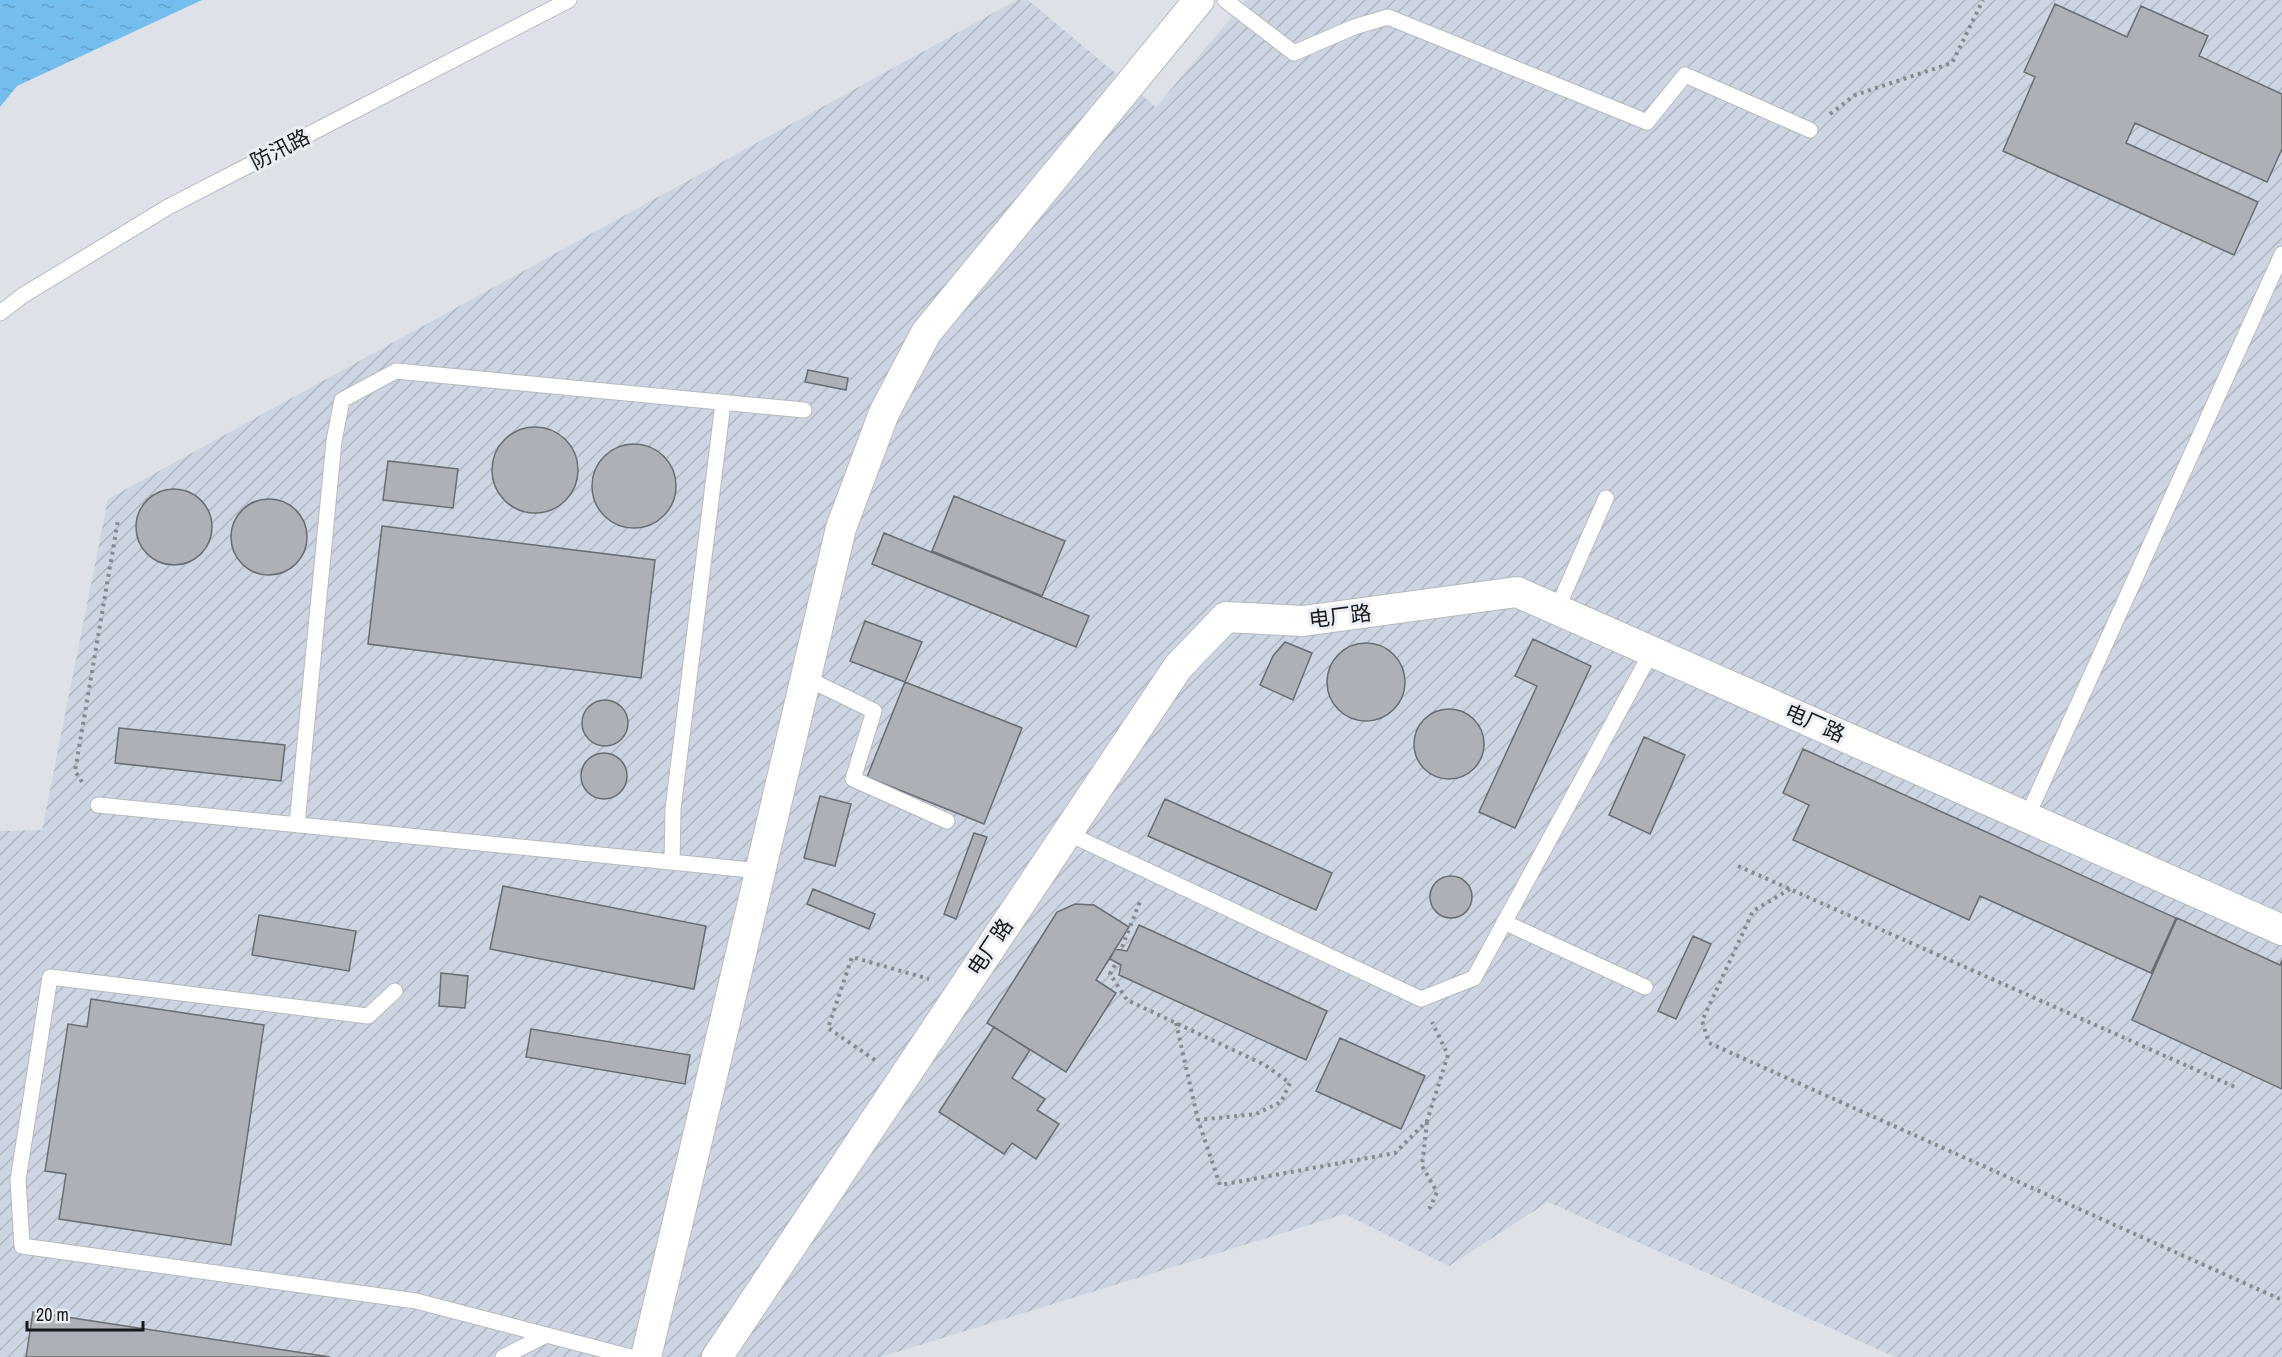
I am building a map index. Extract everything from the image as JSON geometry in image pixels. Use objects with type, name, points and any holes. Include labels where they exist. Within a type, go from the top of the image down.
[{"type":"street","points":[[646,1357],[841,528],[884,413],[926,333],[1199,0]]},
{"type":"street","name":"电厂路","points":[[717,1357],[1178,667],[1226,616],[1303,621],[1517,592],[2282,930]]},
{"type":"lane","name":"防汛路","points":[[0,313],[22,296],[168,207],[569,0]]},
{"type":"lane","points":[[1225,0],[1294,53],[1354,27],[1388,17],[1647,122],[1685,75],[1809,130]]},
{"type":"lane","points":[[2027,817],[2282,254]]},
{"type":"lane","points":[[297,825],[334,441],[342,400],[396,371],[804,410]]},
{"type":"lane","points":[[672,862],[673,809],[723,403]]},
{"type":"lane","points":[[1557,609],[1606,498]]},
{"type":"lane","points":[[1067,833],[1421,999],[1474,978],[1652,651]]},
{"type":"lane","points":[[806,678],[874,711],[853,779],[947,821]]},
{"type":"lane","points":[[98,805],[761,871]]},
{"type":"lane","points":[[1504,922],[1645,987]]},
{"type":"lane","points":[[395,991],[368,1016],[50,977],[18,1180],[21,1246],[416,1301],[631,1357]]},
{"type":"lane","points":[[503,1357],[546,1335]]},
{"type":"path","points":[[1809,130],[1855,95],[1952,63],[1983,0]]},
{"type":"path","points":[[98,805],[75,771],[118,520]]},
{"type":"path","points":[[1738,866],[2237,1088]]},
{"type":"path","points":[[1122,947],[1133,924],[1149,872]]},
{"type":"path","points":[[1790,889],[1753,911],[1702,1021],[1709,1043],[2282,1300]]},
{"type":"path","points":[[903,1078],[828,1028],[852,957],[931,980],[958,996]]},
{"type":"path","points":[[1115,965],[1110,974],[1127,1000],[1265,1065],[1290,1083],[1281,1101],[1256,1114],[1198,1120]]},
{"type":"path","points":[[1421,999],[1448,1055],[1427,1121],[1422,1166],[1437,1192],[1428,1212]]},
{"type":"path","points":[[1176,1023],[1198,1120],[1220,1185],[1395,1153],[1427,1121]]},
{"type":"shaded area","points":[[1017,0],[1028,0],[1156,107],[1246,0],[2282,0],[2282,1357],[1895,1357],[1548,1202],[1449,1266],[1345,1214],[881,1357],[0,1357],[0,831],[42,830],[108,499]]},
{"type":"water","points":[[0,0],[202,0],[17,86],[0,107]]},
{"type":"building","points":[[2055,4],[2127,37],[2141,6],[2208,36],[2199,56],[2282,94],[2282,149],[2267,182],[2135,123],[2126,143],[2258,202],[2234,255],[2003,151],[2035,77],[2024,72]]},
{"type":"building","points":[[808,370],[848,378],[846,390],[805,382]]},
{"type":"building","points":[[535,427],[551,431],[565,440],[574,454],[578,470],[574,486],[565,500],[551,509],[535,513],[519,509],[505,500],[496,486],[492,470],[496,454],[505,440],[519,431]]},
{"type":"building","points":[[634,444],[657,451],[669,463],[676,486],[669,509],[657,521],[634,528],[611,521],[599,509],[592,486],[599,463],[611,451]]},
{"type":"building","points":[[388,461],[458,469],[453,508],[383,500]]},
{"type":"building","points":[[174,489],[189,492],[201,500],[209,512],[212,527],[209,542],[201,554],[189,562],[174,565],[159,562],[147,554],[139,542],[136,527],[139,512],[147,500],[159,492]]},
{"type":"building","points":[[954,496],[1065,541],[1042,596],[932,551]]},
{"type":"building","points":[[269,499],[283,502],[296,510],[304,523],[307,537],[304,551],[296,564],[283,572],[269,575],[255,572],[242,564],[234,551],[231,537],[234,523],[242,510],[255,502]]},
{"type":"building","points":[[382,526],[655,560],[641,678],[368,644]]},
{"type":"building","points":[[884,533],[1089,616],[1076,647],[872,564]]},
{"type":"building","points":[[865,621],[922,642],[905,682],[850,661]]},
{"type":"building","points":[[1533,639],[1591,666],[1515,828],[1479,812],[1537,686],[1515,676]]},
{"type":"building","points":[[1285,642],[1312,653],[1293,700],[1260,685],[1273,656]]},
{"type":"building","points":[[1366,643],[1381,646],[1398,660],[1405,682],[1402,697],[1388,714],[1366,721],[1351,718],[1334,704],[1327,682],[1330,667],[1344,650]]},
{"type":"building","points":[[905,682],[1022,728],[984,824],[867,777]]},
{"type":"building","points":[[605,700],[621,707],[628,723],[621,739],[605,746],[589,739],[582,723],[589,707]]},
{"type":"building","points":[[1456,709],[1469,715],[1478,724],[1482,730],[1484,744],[1482,758],[1474,769],[1463,777],[1442,779],[1424,769],[1416,758],[1414,737],[1424,719],[1435,711]]},
{"type":"building","points":[[119,728],[285,745],[281,781],[115,763]]},
{"type":"building","points":[[1644,737],[1685,755],[1650,834],[1609,815]]},
{"type":"building","points":[[1803,749],[2176,918],[2151,973],[1980,896],[1969,920],[1793,840],[1809,805],[1783,793]]},
{"type":"building","points":[[609,753],[621,759],[626,767],[626,785],[621,793],[613,798],[599,799],[591,796],[584,789],[581,771],[584,763],[591,756]]},
{"type":"building","points":[[820,796],[851,804],[835,866],[804,858]]},
{"type":"building","points":[[1165,799],[1332,873],[1316,910],[1148,836]]},
{"type":"building","points":[[974,833],[987,837],[956,919],[944,914]]},
{"type":"building","points":[[1451,876],[1466,882],[1472,897],[1466,912],[1451,918],[1436,912],[1430,897],[1436,882]]},
{"type":"building","points":[[503,886],[706,926],[694,989],[490,949]]},
{"type":"building","points":[[813,889],[875,914],[869,929],[807,904]]},
{"type":"building","points":[[1075,904],[1094,905],[1129,927],[1096,980],[1116,993],[1066,1072],[987,1023],[1057,912]]},
{"type":"building","points":[[259,915],[356,931],[349,971],[252,955]]},
{"type":"building","points":[[2177,918],[2280,965],[2282,960],[2282,1089],[2132,1020]]},
{"type":"building","points":[[1139,925],[1327,1011],[1306,1060],[1119,975],[1121,965],[1110,959],[1115,949],[1127,951]]},
{"type":"building","points":[[1693,936],[1711,944],[1676,1019],[1658,1011]]},
{"type":"building","points":[[441,973],[468,976],[465,1008],[439,1006]]},
{"type":"building","points":[[91,999],[264,1025],[231,1245],[59,1219],[66,1174],[45,1171],[68,1024],[87,1027]]},
{"type":"building","points":[[994,1027],[1030,1050],[1012,1078],[1045,1099],[1037,1110],[1059,1124],[1036,1159],[1012,1143],[1004,1154],[939,1112]]},
{"type":"building","points":[[531,1029],[690,1055],[685,1084],[526,1057]]},
{"type":"building","points":[[1340,1038],[1425,1076],[1401,1129],[1316,1091]]},
{"type":"building","points":[[33,1312],[330,1357],[26,1357]]}]
